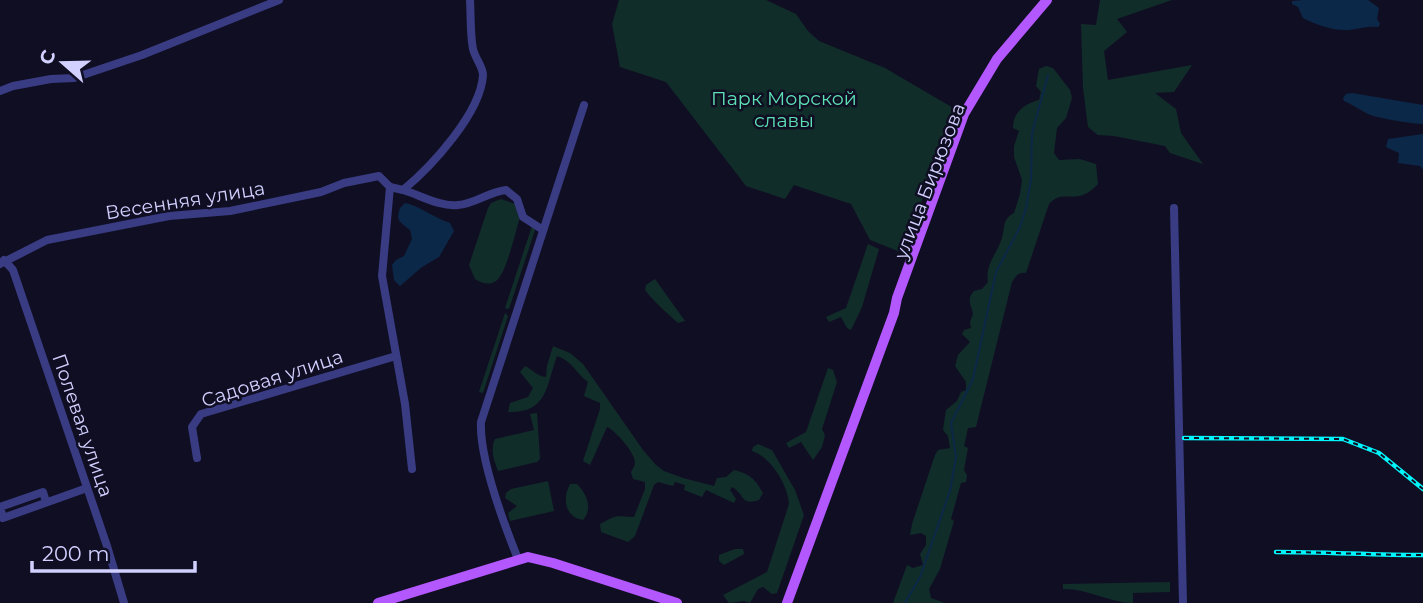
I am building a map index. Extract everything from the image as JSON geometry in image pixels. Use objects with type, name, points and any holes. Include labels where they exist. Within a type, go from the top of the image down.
[{"type":"main road","name":"улица Бирюзова","points":[[787,603],[964,114],[997,59],[1047,0]]},
{"type":"main road","name":"улица Бирюзова","points":[[894,313],[903,299],[978,98],[1002,64],[1056,0]]},
{"type":"main road","points":[[378,603],[517,559],[539,559],[677,603]]},
{"type":"street","points":[[0,91],[51,79],[74,78],[142,55],[279,0]]},
{"type":"street","points":[[403,190],[449,143],[473,107],[483,73],[473,49],[470,0]]},
{"type":"street","points":[[517,559],[497,502],[482,439],[481,422],[584,105]]},
{"type":"street","name":"Весенняя улица","points":[[2,262],[47,240],[77,233],[169,216],[230,211],[321,192],[344,183],[379,176],[390,187]]},
{"type":"street","points":[[412,469],[405,404],[382,276],[390,187],[457,205],[482,198],[492,191],[506,190],[517,199],[523,217],[543,230]]},
{"type":"street","points":[[1174,208],[1183,603]]},
{"type":"street","name":"Полевая улица","points":[[2,262],[13,270],[88,488],[124,603]]},
{"type":"street","name":"Садовая улица","points":[[197,457],[192,427],[201,414],[396,356]]},
{"type":"street","points":[[46,502],[43,492],[0,507],[3,518],[88,488]]},
{"type":"green space","name":"Парк Морской славы","points":[[619,0],[766,0],[796,14],[819,41],[885,68],[955,109],[903,253],[870,240],[851,204],[794,185],[785,199],[746,186],[666,82],[620,67],[612,24]]},
{"type":"green space","points":[[1100,0],[1172,0],[1117,19],[1127,32],[1104,51],[1108,80],[1192,65],[1174,92],[1155,93],[1176,109],[1181,133],[1203,164],[1170,153],[1165,146],[1098,135],[1088,127],[1083,88],[1081,24],[1096,25]]},
{"type":"green space","points":[[1046,66],[1053,68],[1070,90],[1072,98],[1066,118],[1057,128],[1054,153],[1059,160],[1080,159],[1096,164],[1098,184],[1083,195],[1060,197],[1049,204],[1026,273],[1019,274],[1012,282],[976,427],[968,428],[964,446],[968,448],[964,470],[967,475],[966,482],[961,483],[951,519],[954,521],[940,569],[929,589],[931,598],[945,603],[893,603],[907,565],[913,568],[923,565],[920,554],[926,545],[926,536],[921,533],[910,535],[912,524],[935,455],[938,450],[950,448],[948,436],[943,430],[946,410],[957,401],[961,392],[966,390],[966,382],[955,366],[958,355],[970,342],[962,334],[964,330],[971,328],[973,314],[970,297],[988,282],[990,264],[1002,238],[1006,221],[1014,213],[1020,194],[1022,180],[1014,157],[1019,131],[1013,128],[1015,117],[1020,110],[1039,100],[1041,92],[1036,86],[1039,69]]},
{"type":"green space","points":[[501,199],[515,204],[520,217],[500,277],[491,283],[480,282],[475,279],[469,265],[488,208],[491,203]]},
{"type":"green space","points":[[533,223],[537,224],[509,309],[505,308]]},
{"type":"green space","points":[[868,244],[879,249],[862,307],[851,330],[841,317],[829,322],[826,317],[846,308]]},
{"type":"green space","points":[[655,279],[685,321],[678,323],[645,290],[646,285]]},
{"type":"green space","points":[[505,313],[508,316],[483,393],[479,392]]},
{"type":"green space","points":[[553,346],[570,353],[583,364],[643,450],[664,471],[714,486],[717,478],[726,477],[734,470],[748,475],[757,484],[763,493],[759,500],[746,500],[732,487],[730,490],[736,499],[734,503],[706,490],[702,497],[684,490],[685,485],[675,482],[673,486],[658,482],[654,485],[635,536],[628,542],[601,532],[600,524],[614,517],[634,517],[645,482],[633,479],[631,472],[635,462],[632,453],[607,427],[590,465],[583,461],[600,409],[600,403],[584,396],[588,382],[570,364],[557,356],[547,387],[538,403],[521,411],[508,412],[510,403],[528,397],[533,388],[520,372],[525,366],[546,377]]},
{"type":"green space","points":[[828,368],[833,370],[837,382],[822,429],[825,435],[822,447],[813,460],[801,442],[789,448],[786,443],[806,432]]},
{"type":"green space","points":[[537,413],[540,459],[498,471],[493,451],[495,439],[534,430],[530,414]]},
{"type":"green space","points":[[758,444],[772,450],[795,490],[804,515],[777,593],[772,594],[763,587],[758,589],[750,603],[729,603],[723,595],[767,572],[789,504],[785,489],[772,465],[752,451]]},
{"type":"green space","points":[[548,481],[554,511],[510,521],[508,513],[517,506],[505,498],[506,493],[511,489]]},
{"type":"green space","points":[[570,484],[577,484],[586,497],[588,511],[583,520],[572,515],[567,506],[566,496]]},
{"type":"green space","points":[[743,549],[744,554],[724,565],[719,561],[719,555]]},
{"type":"green space","points":[[1170,582],[1170,592],[1133,593],[1133,603],[1063,589],[1063,584]]},
{"type":"water","points":[[1368,0],[1379,8],[1377,19],[1380,24],[1378,27],[1349,30],[1326,27],[1303,18],[1298,7],[1292,4],[1292,1]]},
{"type":"water","points":[[1346,94],[1423,105],[1423,124],[1368,114],[1344,101]]},
{"type":"water","points":[[1423,134],[1423,170],[1420,166],[1398,163],[1399,153],[1386,147],[1388,139]]},
{"type":"water","points":[[405,203],[450,223],[454,231],[439,257],[422,267],[400,286],[394,280],[392,265],[404,256],[412,239],[410,230],[399,219],[400,208]]},
{"type":"waterway","points":[[905,603],[920,577],[950,491],[956,457],[951,423],[973,379],[996,272],[1020,227],[1026,208],[1031,179],[1032,133],[1048,75]]},
{"type":"railway","points":[[1184,438],[1343,439],[1379,453],[1423,489]]},
{"type":"railway","points":[[1276,552],[1423,555]]}]
